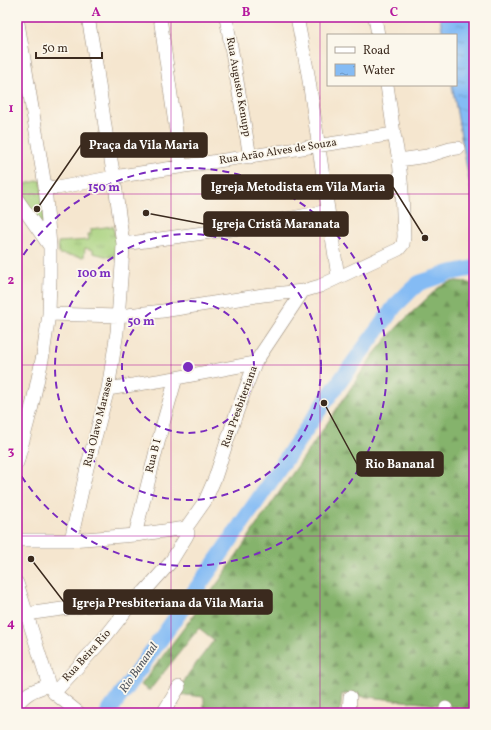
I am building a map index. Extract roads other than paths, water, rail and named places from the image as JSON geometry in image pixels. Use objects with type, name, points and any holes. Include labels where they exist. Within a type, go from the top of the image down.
[{"type":"street","points":[[17,17],[45,186],[50,246],[49,314],[32,406],[17,463]]},
{"type":"street","name":"Rua Olavo Marasse","points":[[71,540],[87,468],[108,389],[118,316],[123,244],[114,177],[88,17]]},
{"type":"street","points":[[160,17],[181,167]]},
{"type":"street","name":"Rua Augusto Kenupp","points":[[226,17],[250,156]]},
{"type":"street","points":[[297,17],[308,74],[338,277]]},
{"type":"street","points":[[375,17],[378,34]]},
{"type":"street","points":[[49,314],[118,316],[303,291],[320,286],[399,249],[404,241],[403,204],[399,160],[387,86]]},
{"type":"street","name":"Rua Arão Alves de Souza","points":[[45,186],[57,188],[114,177],[394,134]]},
{"type":"street","points":[[399,160],[427,156],[458,148]]},
{"type":"street","points":[[17,199],[50,246]]},
{"type":"street","points":[[123,244],[240,228],[328,212]]},
{"type":"street","points":[[334,252],[341,260],[353,264],[389,254]]},
{"type":"street","name":"Rua Presbiteriana","points":[[134,599],[144,592],[170,563],[186,537],[188,533],[186,528],[205,501],[216,478],[235,417],[255,363],[303,291]]},
{"type":"street","points":[[108,389],[255,363]]},
{"type":"street","points":[[228,368],[234,371],[239,377],[244,391]]},
{"type":"street","name":"Rua B I","points":[[135,535],[160,434],[176,378]]},
{"type":"street","points":[[17,540],[71,540],[135,535],[186,528]]},
{"type":"street","points":[[17,583],[52,689],[67,704],[79,713]]},
{"type":"street","points":[[26,614],[134,599]]},
{"type":"street","name":"Rua Beira Rio","points":[[52,689],[106,636],[134,599]]},
{"type":"street","points":[[163,713],[179,687]]},
{"type":"street","points":[[17,704],[30,692],[52,689]]},
{"type":"street","points":[[349,713],[350,697]]},
{"type":"water","points":[[440,17],[474,17],[474,208],[452,86],[457,86],[457,34],[443,34]]},
{"type":"waterway","name":"Rio Bananal","points":[[108,713],[214,564],[324,403],[395,306],[419,283],[449,273],[474,268]]},
{"type":"place","name":"Praça da Vila Maria","points":[[37,209]]},
{"type":"place","name":"Igreja Cristã Maranata","points":[[146,213]]},
{"type":"place","name":"Igreja Metodista em Vila Maria","points":[[425,238]]},
{"type":"place","name":"Rio Bananal","points":[[324,403]]},
{"type":"place","name":"Igreja Presbiteriana da Vila Maria","points":[[31,559]]}]
